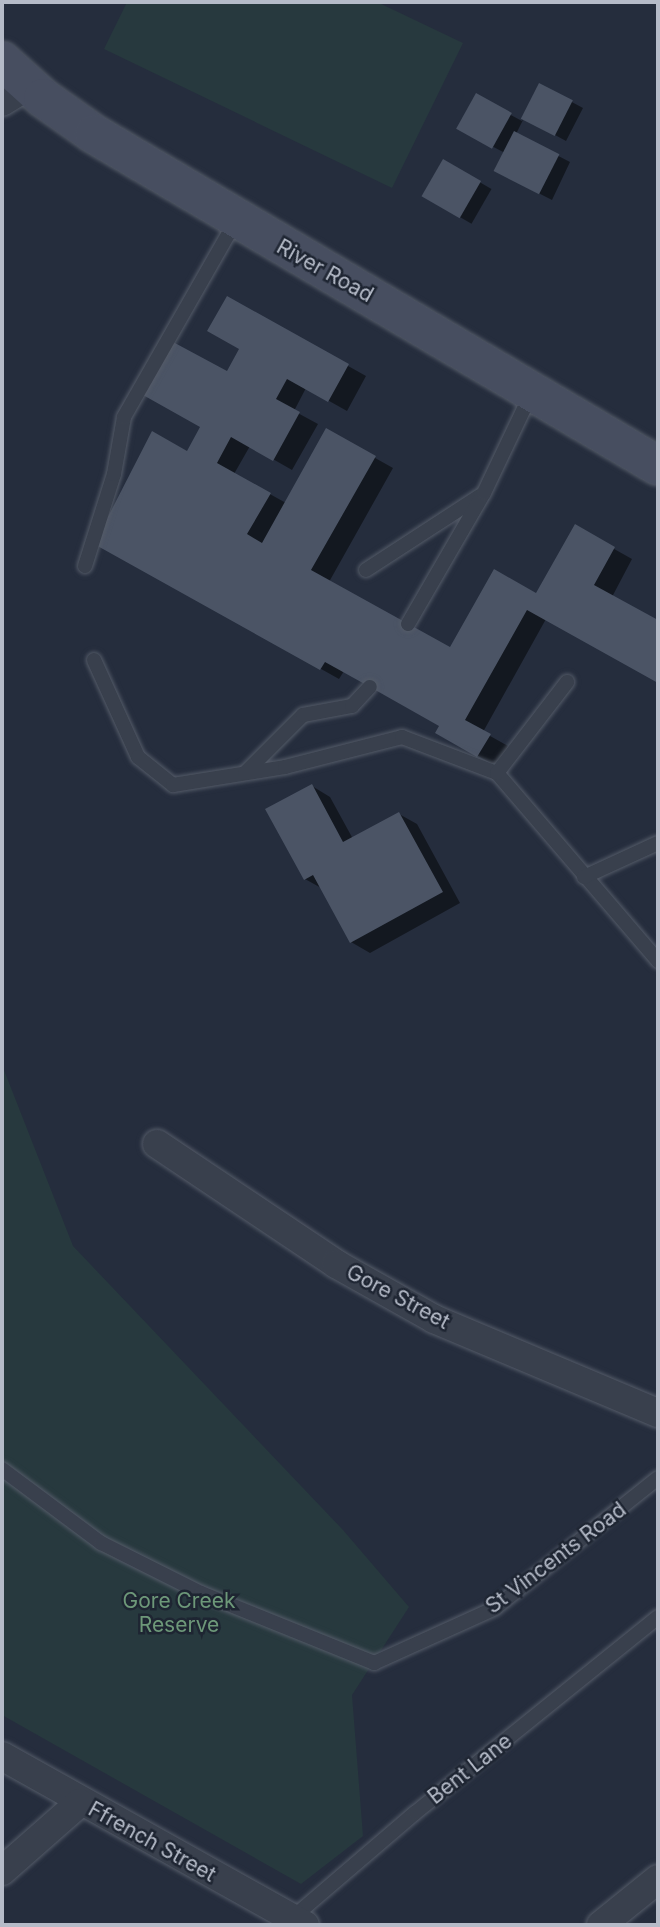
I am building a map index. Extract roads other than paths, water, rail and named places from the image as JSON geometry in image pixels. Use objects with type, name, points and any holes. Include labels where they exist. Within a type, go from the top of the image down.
[{"type":"main road","name":"River Road","points":[[11,83],[236,221],[534,389],[658,466]]},
{"type":"street","name":"Gore Street","points":[[158,1144],[336,1264],[434,1318],[658,1413]]},
{"type":"street","name":"Ffrench Street","points":[[2,1756],[294,1923]]},
{"type":"street","points":[[2,1871],[79,1802]]},
{"type":"street","points":[[601,1925],[658,1879]]},
{"type":"lane","points":[[85,566],[114,474],[124,417],[236,221]]},
{"type":"lane","points":[[408,624],[484,493],[534,389]]},
{"type":"lane","points":[[366,570],[484,493]]},
{"type":"lane","points":[[94,660],[138,757],[173,785],[245,774],[402,737],[497,773],[658,961]]},
{"type":"lane","points":[[497,773],[567,682]]},
{"type":"lane","points":[[245,774],[303,715],[352,706],[370,687]]},
{"type":"lane","points":[[584,877],[658,843]]},
{"type":"lane","name":"St Vincents Road","points":[[2,1469],[101,1543],[201,1593],[374,1663],[495,1608],[658,1478]]},
{"type":"lane","name":"Bent Lane","points":[[294,1923],[415,1813],[658,1617]]},
{"type":"park label","name":"Gore Creek Reserve","points":[[179,1613]]}]
